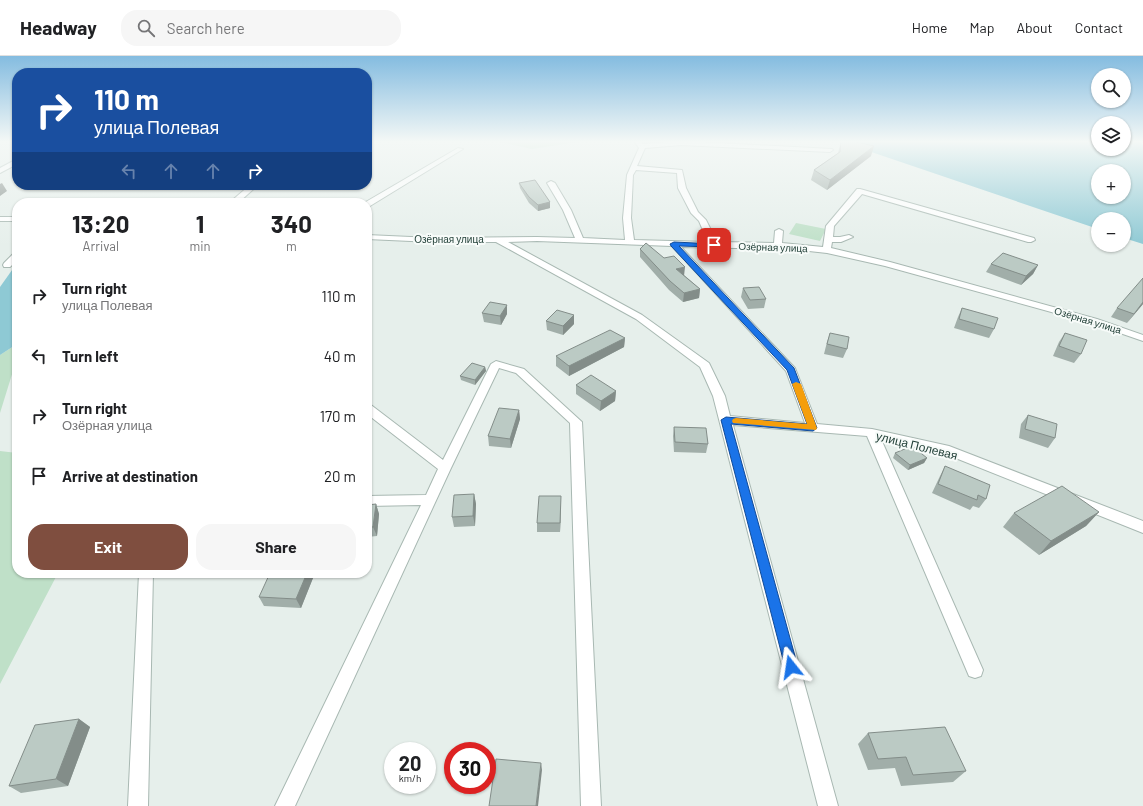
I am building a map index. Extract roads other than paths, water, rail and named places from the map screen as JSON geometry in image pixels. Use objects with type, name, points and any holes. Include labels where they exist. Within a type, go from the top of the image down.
[{"type":"street","points":[[372,201],[414,176]]},
{"type":"street","points":[[630,176],[627,218],[630,243]]},
{"type":"street","points":[[681,176],[682,188],[695,213],[702,220],[718,247]]},
{"type":"street","points":[[551,183],[567,210],[580,240]]},
{"type":"street","points":[[239,198],[248,190]]},
{"type":"street","points":[[827,250],[830,226],[860,191],[1031,240]]},
{"type":"street","points":[[0,219],[12,219]]},
{"type":"street","points":[[778,246],[779,231]]},
{"type":"street","name":"Озёрная улица","points":[[372,237],[433,240],[580,240],[630,243],[642,246],[674,244],[762,248],[778,246],[827,250],[887,264],[1094,321],[1143,338]]},
{"type":"street","points":[[828,239],[841,240],[850,237]]},
{"type":"street","points":[[498,239],[639,317],[705,365],[719,396],[726,420],[828,806]]},
{"type":"street","points":[[674,244],[791,370],[813,428]]},
{"type":"street","points":[[7,265],[12,260]]},
{"type":"street","points":[[285,806],[429,500],[496,364],[520,370],[576,422],[591,806]]},
{"type":"street","points":[[372,412],[445,468]]},
{"type":"street","name":"улица Полевая","points":[[726,420],[872,434],[945,450],[1143,526]]},
{"type":"street","points":[[872,434],[975,670]]},
{"type":"street","points":[[372,501],[429,500]]},
{"type":"street","points":[[138,806],[146,578]]},
{"type":"water","points":[[942,176],[1091,176],[1091,204],[1131,204],[1131,176],[1143,176],[1143,244],[1131,240],[1131,212],[1091,212],[1091,227]]},
{"type":"water","points":[[12,270],[12,347],[0,355],[0,287]]}]
